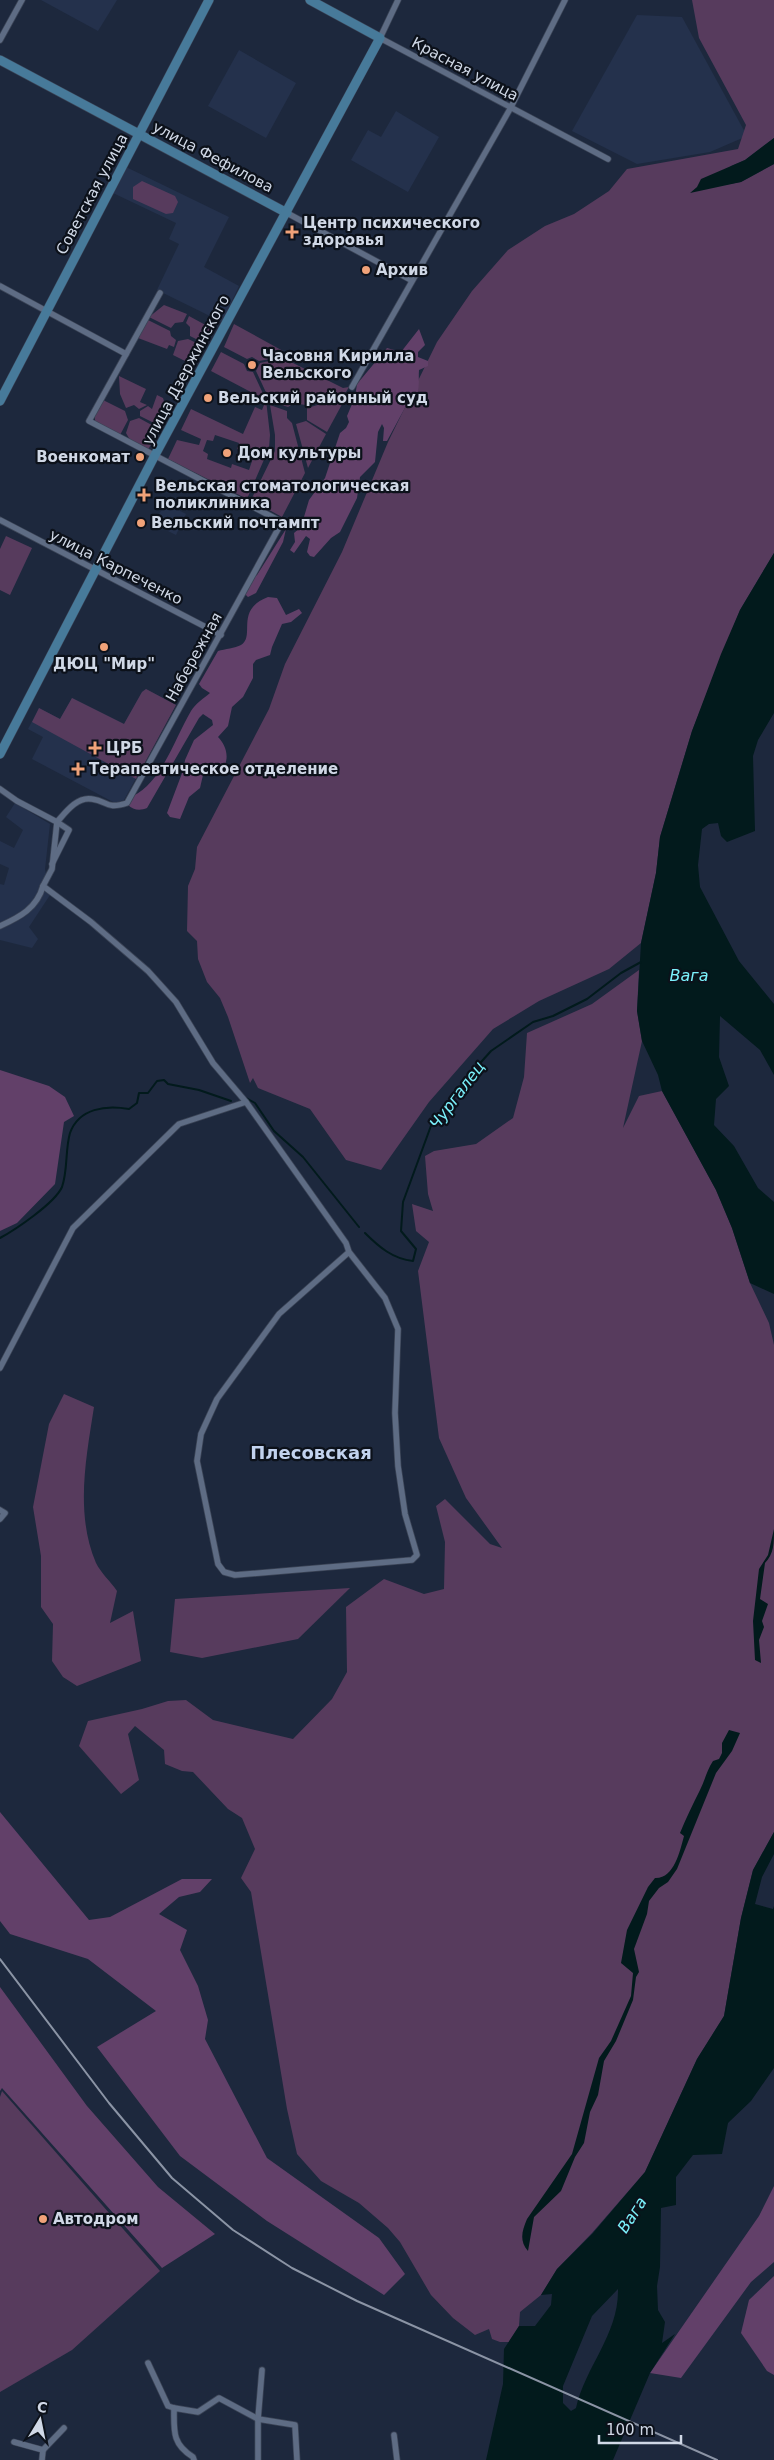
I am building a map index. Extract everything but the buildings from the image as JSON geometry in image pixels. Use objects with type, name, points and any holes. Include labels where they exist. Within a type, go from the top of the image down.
[{"type":"main road","name":"Советская улица","points":[[0,401],[209,0]]},
{"type":"main road","name":"Красная улица","points":[[310,0],[380,38]]},
{"type":"main road","name":"улица Дзержинского","points":[[0,753],[155,455],[380,38]]},
{"type":"main road","name":"улица Фефилова","points":[[0,60],[287,213]]},
{"type":"street","points":[[0,40],[22,0]]},
{"type":"street","name":"улица Дзержинского","points":[[380,38],[398,0]]},
{"type":"street","points":[[352,388],[510,109],[564,0]]},
{"type":"street","name":"Красная улица","points":[[380,38],[510,109],[608,159]]},
{"type":"street","name":"улица Фефилова","points":[[287,213],[412,280]]},
{"type":"street","points":[[0,286],[126,354]]},
{"type":"street","points":[[155,455],[89,420],[160,292]]},
{"type":"street","name":"Набережная","points":[[57,822],[71,806],[82,800],[92,798],[107,806],[127,803],[282,522],[155,455]]},
{"type":"street","name":"улица Карпеченко","points":[[0,520],[221,635]]},
{"type":"street","points":[[0,789],[69,830],[52,864],[40,898],[23,915],[0,926]]},
{"type":"street","points":[[52,864],[57,822]]},
{"type":"street","points":[[43,886],[91,922],[148,971],[176,1002],[213,1063],[246,1102],[346,1243],[349,1252],[385,1298],[398,1329],[395,1414],[398,1466],[405,1514],[417,1555],[412,1560],[236,1576],[224,1572],[218,1564],[197,1461],[201,1434],[218,1399],[279,1314],[349,1252]]},
{"type":"street","points":[[0,1368],[73,1228],[179,1124],[246,1102]]},
{"type":"street","points":[[0,1510],[5,1514],[0,1519]]},
{"type":"street","points":[[148,2363],[168,2406],[198,2412],[219,2398],[238,2406],[258,2419],[295,2425],[297,2460]]},
{"type":"street","points":[[258,2460],[258,2419],[262,2370]]},
{"type":"street","points":[[174,2408],[175,2437],[182,2450],[193,2457],[194,2460]]},
{"type":"street","points":[[42,2460],[43,2450],[64,2428]]},
{"type":"street","points":[[394,2435],[397,2460]]},
{"type":"street","points":[[14,2442],[43,2450]]},
{"type":"shaded area","points":[[41,0],[117,0],[98,31]]},
{"type":"shaded area","points":[[692,0],[774,0],[774,138],[745,160],[731,166],[712,187],[741,182],[774,164],[774,553],[740,610],[692,731],[660,837],[656,873],[641,943],[609,969],[539,1001],[493,1029],[429,1102],[381,1170],[346,1160],[310,1109],[258,1088],[253,1078],[250,1083],[228,1017],[220,998],[207,982],[198,959],[197,941],[187,931],[188,886],[195,869],[197,847],[269,709],[285,664],[342,552],[388,442],[437,342],[472,291],[508,250],[545,226],[574,214],[609,191],[627,169],[738,149],[746,125],[699,38]]},
{"type":"shaded area","points":[[637,15],[682,17],[747,136],[710,152],[637,164],[572,131]]},
{"type":"shaded area","points":[[239,50],[296,83],[266,138],[208,106]]},
{"type":"shaded area","points":[[396,111],[439,137],[408,192],[351,160],[368,130],[381,137]]},
{"type":"shaded area","points":[[126,167],[229,217],[204,267],[239,286],[222,322],[157,290],[179,244],[169,239],[176,223],[113,193]]},
{"type":"shaded area","points":[[142,181],[175,196],[178,202],[173,213],[166,214],[133,199],[133,187]]},
{"type":"shaded area","points":[[164,305],[187,314],[183,322],[175,323],[171,328],[149,317]]},
{"type":"shaded area","points":[[189,316],[211,328],[204,343],[190,336],[190,327],[186,323]]},
{"type":"shaded area","points":[[148,320],[170,331],[171,336],[176,340],[174,347],[169,345],[167,349],[138,338]]},
{"type":"shaded area","points":[[234,324],[283,351],[276,358],[259,361],[252,357],[247,359],[224,347]]},
{"type":"shaded area","points":[[419,329],[425,345],[418,352],[418,357],[428,361],[428,366],[419,370],[418,390],[415,398],[407,404],[387,441],[383,441],[384,428],[382,424],[378,432],[375,462],[360,477],[357,498],[340,532],[331,538],[314,557],[310,556],[307,552],[310,539],[306,536],[294,553],[290,550],[295,542],[294,533],[301,527],[309,500],[325,478],[340,433],[349,422],[347,416],[355,397],[357,384],[387,348],[401,352]]},
{"type":"shaded area","points":[[188,339],[201,345],[193,361],[187,362],[173,355],[178,341]]},
{"type":"shaded area","points":[[221,352],[244,364],[247,371],[253,372],[266,400],[211,371]]},
{"type":"shaded area","points":[[283,358],[343,388],[349,387],[346,392],[305,405],[294,403],[288,407],[270,401],[256,371],[260,363]]},
{"type":"shaded area","points":[[119,376],[146,389],[140,402],[147,405],[139,409],[134,405],[126,408],[120,394]]},
{"type":"shaded area","points":[[157,395],[163,398],[167,411],[160,426],[140,416],[140,411],[148,406],[152,409]]},
{"type":"shaded area","points":[[346,397],[327,432],[307,420],[307,408]]},
{"type":"shaded area","points":[[103,400],[125,411],[128,420],[120,435],[95,421],[95,414]]},
{"type":"shaded area","points":[[266,400],[270,435],[269,448],[247,499],[168,459],[177,440],[199,445],[201,439],[181,430],[191,409],[243,434],[255,407],[262,410]],"holes":[[[215,435],[239,443],[237,449],[254,455],[249,470],[232,464],[231,468],[207,459],[208,454],[203,451],[207,440],[213,441]]]},
{"type":"shaded area","points":[[270,405],[287,411],[287,418],[292,423],[305,473],[282,517],[251,500],[275,451],[275,435]]},
{"type":"shaded area","points":[[139,418],[159,429],[148,450],[130,440],[126,433],[130,421]]},
{"type":"shaded area","points":[[306,421],[326,434],[308,468],[296,424]]},
{"type":"shaded area","points":[[165,503],[186,514],[176,535],[154,524]]},
{"type":"shaded area","points":[[286,529],[283,542],[256,593],[248,597],[245,594],[249,580],[257,575]]},
{"type":"shaded area","points":[[6,536],[32,548],[10,595],[0,590],[0,549]]},
{"type":"shaded area","points":[[268,597],[277,598],[286,615],[299,609],[302,613],[291,622],[282,624],[270,655],[256,660],[253,664],[253,678],[243,697],[232,707],[228,726],[218,737],[223,744],[227,756],[223,768],[207,771],[203,775],[200,788],[189,797],[180,819],[170,817],[167,813],[184,768],[185,760],[194,740],[213,725],[212,720],[203,714],[147,808],[137,809],[130,807],[128,805],[133,796],[152,781],[160,770],[193,708],[210,693],[199,684],[218,651],[239,646],[245,641],[248,616],[258,602]]},
{"type":"shaded area","name":"ЦРБ","points":[[146,689],[176,705],[124,800],[115,803],[32,759],[43,737],[28,729],[39,708],[60,719],[72,698],[124,724],[142,692]]},
{"type":"shaded area","name":"ЦРБ","points":[[146,689],[176,705],[136,779],[32,722],[39,708],[60,719],[72,698],[124,724],[142,692]]},
{"type":"shaded area","points":[[15,803],[50,824],[45,869],[50,895],[29,927],[38,939],[32,948],[0,940],[0,884],[4,885],[9,868],[0,864],[0,841],[14,848],[23,830],[6,817]]},
{"type":"shaded area","points":[[639,970],[637,1011],[642,1041],[623,1128],[639,1096],[662,1091],[716,1190],[732,1228],[750,1283],[769,1323],[774,1345],[774,1832],[753,1870],[741,1918],[724,2016],[697,2059],[645,2172],[592,2233],[557,2269],[541,2295],[520,2312],[519,2326],[509,2342],[500,2342],[492,2339],[489,2329],[475,2335],[453,2318],[431,2295],[400,2242],[388,2228],[359,2203],[321,2181],[297,2154],[287,2109],[251,1892],[241,1878],[255,1849],[242,1818],[228,1809],[193,1772],[182,1771],[165,1764],[164,1750],[135,1726],[128,1734],[139,1780],[121,1794],[79,1746],[88,1721],[168,1701],[186,1700],[213,1720],[293,1739],[332,1699],[347,1672],[346,1607],[384,1579],[424,1594],[444,1589],[445,1542],[436,1506],[445,1499],[490,1544],[502,1548],[466,1498],[439,1438],[418,1271],[429,1242],[416,1231],[412,1204],[433,1211],[428,1194],[425,1156],[434,1151],[476,1144],[513,1118],[524,1077],[527,1033],[592,1004]]},
{"type":"shaded area","points":[[0,1070],[49,1086],[65,1097],[74,1116],[64,1122],[55,1184],[17,1223],[0,1231]]},
{"type":"shaded area","points":[[64,1394],[94,1407],[84,1486],[86,1525],[96,1563],[117,1591],[110,1623],[133,1611],[141,1661],[77,1686],[63,1677],[52,1661],[53,1624],[41,1607],[41,1556],[33,1507],[49,1424]]},
{"type":"shaded area","points":[[350,1588],[298,1639],[202,1658],[170,1652],[175,1599]]},
{"type":"shaded area","points":[[0,1812],[89,1920],[110,1917],[182,1879],[212,1879],[200,1892],[179,1897],[159,1914],[187,1930],[180,1950],[198,1986],[208,2020],[205,2039],[267,2158],[379,2238],[405,2274],[384,2295],[267,2221],[180,2156],[97,2047],[156,2011],[88,1959],[10,1934],[0,1921]]},
{"type":"shaded area","points":[[0,1987],[87,2106],[158,2187],[215,2234],[162,2268],[2,2088],[0,2091]]},
{"type":"shaded area","points":[[2,2091],[160,2271],[72,2350],[0,2392],[0,2097]]},
{"type":"shaded area","points":[[774,2186],[774,2262],[751,2282],[681,2378],[650,2373],[759,2216]]},
{"type":"shaded area","points":[[774,2276],[774,2375],[767,2371],[741,2333],[749,2300]]},
{"type":"water","points":[[774,138],[774,164],[741,182],[690,193],[697,187],[701,179],[745,160]]},
{"type":"water","name":"Вага","points":[[774,553],[774,713],[758,740],[753,756],[755,831],[727,842],[721,836],[718,823],[709,824],[702,829],[698,865],[700,887],[739,961],[774,1004],[774,1075],[760,1050],[720,1016],[719,1057],[729,1086],[716,1099],[714,1125],[734,1146],[758,1188],[774,1202],[774,1294],[750,1283],[732,1228],[716,1190],[662,1091],[658,1075],[642,1041],[637,1011],[641,943],[656,873],[660,837],[692,731],[721,654],[740,610]]},
{"type":"water","points":[[774,1529],[773,1548],[765,1563],[760,1599],[768,1604],[762,1621],[764,1627],[759,1640],[761,1663],[755,1660],[753,1621],[759,1569],[768,1555]]},
{"type":"water","points":[[729,1730],[740,1733],[732,1751],[716,1773],[677,1869],[668,1882],[659,1888],[649,1901],[647,1914],[634,1949],[639,1972],[636,1977],[633,2000],[616,2041],[604,2061],[598,2095],[590,2112],[584,2143],[575,2157],[561,2191],[534,2217],[528,2251],[522,2240],[527,2219],[572,2154],[599,2058],[611,2041],[631,1996],[633,1973],[621,1963],[627,1930],[648,1887],[655,1878],[667,1874],[675,1863],[684,1836],[680,1833],[711,1764],[719,1759],[722,1753],[722,1743]]},
{"type":"water","name":"Вага","points":[[774,1832],[774,1854],[762,1877],[755,1904],[773,1909],[774,1906],[774,2068],[751,2101],[728,2123],[722,2154],[693,2155],[676,2177],[676,2205],[661,2208],[660,2267],[657,2286],[658,2310],[665,2322],[662,2343],[675,2334],[650,2373],[613,2460],[486,2460],[503,2384],[504,2349],[519,2326],[535,2326],[551,2305],[552,2294],[541,2295],[557,2269],[593,2233],[645,2172],[697,2059],[724,2016],[741,1918],[753,1870]],"holes":[[[618,2289],[617,2305],[608,2336],[586,2378],[576,2408],[571,2411],[563,2403],[563,2386],[592,2316]]]},
{"type":"waterway","name":"Чургалец","points":[[365,1233],[387,1252],[399,1258],[413,1261],[416,1249],[401,1231],[403,1202],[432,1123],[491,1051],[533,1022],[553,1016],[587,999],[621,973],[641,962]]},
{"type":"waterway","name":"Чургалец","points":[[0,1238],[34,1216],[58,1193],[64,1180],[70,1133],[74,1125],[87,1113],[103,1108],[129,1109],[137,1103],[139,1093],[148,1093],[157,1081],[164,1080],[168,1084],[199,1090],[231,1101]]},
{"type":"waterway","name":"Чургалец","points":[[246,1098],[255,1103],[274,1131],[303,1157],[359,1227]]},
{"type":"railway","points":[[0,1959],[109,2103],[172,2178],[233,2230],[292,2268],[357,2301],[717,2460]]},
{"type":"place","name":"Центр психического здоровья","points":[[292,232]]},
{"type":"place","name":"Архив","points":[[366,270]]},
{"type":"place","name":"Часовня Кирилла Вельского","points":[[252,365]]},
{"type":"place","name":"Вельский районный суд","points":[[208,398]]},
{"type":"place","name":"Дом культуры","points":[[227,453]]},
{"type":"place","name":"Военкомат","points":[[140,457]]},
{"type":"place","name":"Вельская стоматологическая поликлиника","points":[[144,495]]},
{"type":"place","name":"Вельский почтампт","points":[[141,523]]},
{"type":"place","name":"ДЮЦ \"Мир\"","points":[[104,647]]},
{"type":"place","name":"ЦРБ","points":[[95,748]]},
{"type":"place","name":"Терапевтическое отделение","points":[[78,769]]},
{"type":"place","name":"Автодром","points":[[43,2219]]},
{"type":"district","name":"Плесовская","points":[[311,1452]]}]
